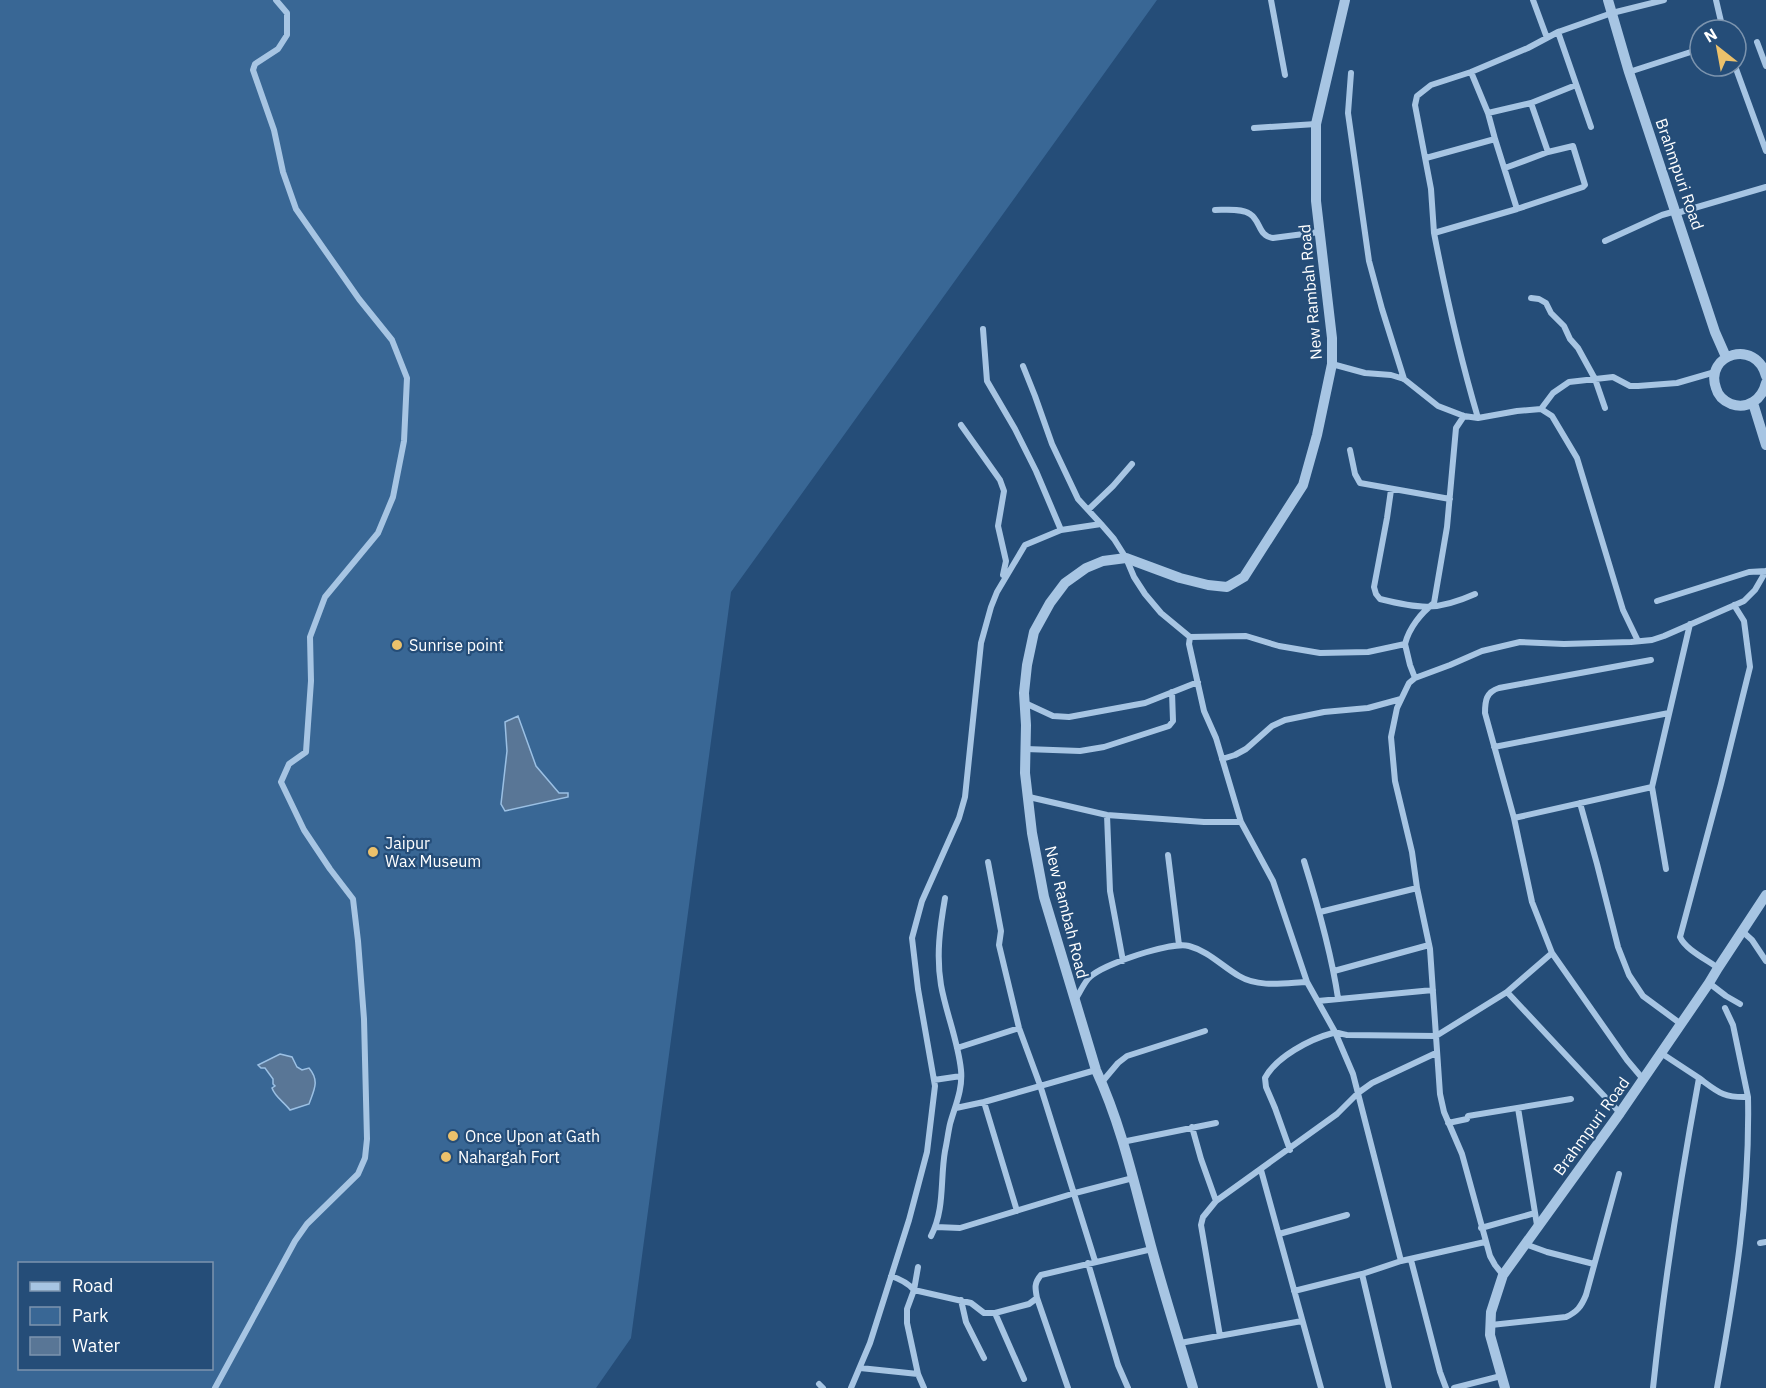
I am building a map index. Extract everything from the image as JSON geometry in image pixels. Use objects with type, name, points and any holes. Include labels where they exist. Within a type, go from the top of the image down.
[{"type":"street","points":[[215,1388],[295,1241],[307,1224],[358,1174],[365,1158],[367,1139],[364,1019],[353,899],[304,830],[281,782],[289,764],[306,752],[311,681],[310,637],[325,597],[378,533],[393,497],[404,441],[407,378],[392,340],[353,290],[296,209],[283,172],[274,130],[254,70],[255,64],[278,48],[287,35],[287,14],[276,0]]},
{"type":"street","points":[[1271,0],[1285,75]]},
{"type":"street","name":"New Rambah Road","points":[[1193,1388],[1108,1095],[1096,1070],[1044,897],[1032,833],[1025,773],[1027,665],[1034,632],[1050,603],[1065,583],[1086,568],[1103,561],[1126,558],[1180,578],[1208,585],[1227,586],[1244,577],[1303,485],[1317,435],[1332,364],[1332,338],[1316,201],[1316,124],[1345,0]]},
{"type":"street","points":[[1533,0],[1547,38]]},
{"type":"street","name":"Brahmpuri Road","points":[[1608,0],[1629,72],[1715,332],[1726,357]]},
{"type":"street","points":[[1478,418],[1462,364],[1434,233],[1431,189],[1415,105],[1417,96],[1431,85],[1471,72],[1558,32],[1612,13],[1664,0]]},
{"type":"street","points":[[1716,0],[1720,18]]},
{"type":"street","points":[[1558,32],[1591,126]]},
{"type":"street","points":[[1757,42],[1766,66]]},
{"type":"street","points":[[1629,72],[1688,53]]},
{"type":"street","points":[[1471,72],[1488,113],[1517,209]]},
{"type":"street","points":[[1351,74],[1348,113],[1369,261],[1404,379]]},
{"type":"street","points":[[1739,78],[1766,151]]},
{"type":"street","points":[[1488,113],[1531,103],[1576,85]]},
{"type":"street","points":[[1531,103],[1548,152]]},
{"type":"street","points":[[1254,129],[1316,124]]},
{"type":"street","points":[[1426,158],[1495,139]]},
{"type":"street","points":[[1434,233],[1557,197],[1585,185],[1573,146],[1548,152],[1505,168]]},
{"type":"street","points":[[1605,241],[1662,215],[1766,187]]},
{"type":"street","points":[[1215,210],[1247,212],[1252,215],[1261,232],[1267,237],[1319,232]]},
{"type":"street","points":[[1531,298],[1546,303],[1551,313],[1564,326],[1596,379],[1605,408]]},
{"type":"street","points":[[983,329],[987,381],[1036,471],[1061,530]]},
{"type":"street","points":[[1766,376],[1759,361],[1752,356],[1743,353],[1734,354],[1726,357],[1717,366],[1714,382],[1723,400],[1732,405],[1743,406],[1753,403],[1763,392],[1766,383]]},
{"type":"street","points":[[1332,364],[1365,373],[1391,375],[1404,379],[1438,406],[1464,416],[1478,418],[1541,409],[1552,417],[1576,458],[1623,610],[1638,641]]},
{"type":"street","points":[[1023,366],[1052,444],[1078,499],[1114,539],[1144,594],[1161,613],[1190,637],[1246,636],[1279,646],[1320,652],[1368,652],[1405,644]]},
{"type":"street","points":[[1541,409],[1553,393],[1569,382],[1613,376],[1630,386],[1638,386],[1677,383],[1715,372]]},
{"type":"street","points":[[1753,403],[1766,445]]},
{"type":"street","points":[[1415,678],[1405,644],[1408,632],[1427,608],[1434,603],[1447,526],[1456,428],[1464,416]]},
{"type":"street","points":[[851,1388],[870,1343],[909,1220],[927,1152],[935,1086],[918,989],[912,938],[922,901],[960,818],[965,797],[981,643],[1005,570],[1006,561],[998,526],[1004,491],[1000,480],[961,425]]},
{"type":"street","points":[[1350,450],[1355,474],[1360,483],[1450,499]]},
{"type":"street","points":[[1088,510],[1132,465]]},
{"type":"street","points":[[1390,490],[1374,587],[1380,599],[1427,608],[1453,604],[1475,594]]},
{"type":"street","points":[[997,592],[1025,545],[1061,530],[1101,524]]},
{"type":"street","points":[[1657,601],[1749,572],[1766,571]]},
{"type":"street","points":[[1503,1275],[1495,1265],[1485,1242],[1462,1154],[1448,1123],[1440,1094],[1430,945],[1417,888],[1412,852],[1395,781],[1391,737],[1396,708],[1409,683],[1415,678],[1482,651],[1520,642],[1564,644],[1652,640],[1743,601],[1755,590],[1766,571]]},
{"type":"street","points":[[1718,968],[1682,942],[1680,937],[1750,667],[1744,621],[1734,605]]},
{"type":"street","points":[[1666,869],[1652,787],[1690,624]]},
{"type":"street","points":[[1190,637],[1189,644],[1204,711],[1216,738],[1241,822],[1273,881],[1307,982],[1335,1032],[1353,1074],[1401,1262]]},
{"type":"street","points":[[1643,1079],[1552,954],[1532,902],[1514,818],[1485,713],[1485,700],[1492,690],[1651,660]]},
{"type":"street","points":[[1025,703],[1053,716],[1069,717],[1145,703],[1198,682]]},
{"type":"street","points":[[1026,749],[1080,752],[1104,747],[1168,726],[1173,721],[1172,692]]},
{"type":"street","points":[[1222,759],[1241,752],[1272,726],[1285,720],[1324,712],[1368,708],[1401,699]]},
{"type":"street","points":[[1494,747],[1669,713]]},
{"type":"street","points":[[1514,818],[1652,787]]},
{"type":"street","points":[[1029,797],[1107,815],[1204,822],[1241,822]]},
{"type":"street","points":[[1580,803],[1598,864],[1618,947],[1629,975],[1643,996],[1681,1024]]},
{"type":"street","points":[[1107,815],[1110,891],[1123,961]]},
{"type":"street","points":[[1168,855],[1179,945]]},
{"type":"street","points":[[1304,861],[1320,912],[1338,998]]},
{"type":"street","points":[[988,862],[1001,931],[999,945],[1019,1028],[1075,1193],[1092,1262],[1095,1292],[1128,1388]]},
{"type":"street","points":[[1320,912],[1417,888]]},
{"type":"street","name":"Brahmpuri Road","points":[[1505,1388],[1490,1335],[1491,1312],[1503,1275],[1620,1113],[1766,895]]},
{"type":"street","points":[[931,1236],[936,1227],[941,1204],[945,1154],[961,1076],[957,1048],[941,985],[938,946],[945,898]]},
{"type":"street","points":[[1742,931],[1752,940],[1766,961]]},
{"type":"street","points":[[1075,1000],[1089,977],[1099,970],[1160,947],[1185,944],[1201,950],[1241,978],[1262,984],[1307,982]]},
{"type":"street","points":[[1334,971],[1430,945]]},
{"type":"street","points":[[1290,1150],[1266,1087],[1265,1078],[1281,1059],[1335,1032],[1347,1035],[1436,1036],[1507,992],[1552,954]]},
{"type":"street","points":[[1709,983],[1740,1004]]},
{"type":"street","points":[[1318,1001],[1433,990]]},
{"type":"street","points":[[1507,992],[1620,1113]]},
{"type":"street","points":[[1718,1388],[1737,1276],[1749,1145],[1748,1097],[1733,1025],[1725,1008]]},
{"type":"street","points":[[957,1048],[1019,1028]]},
{"type":"street","points":[[1102,1082],[1127,1056],[1205,1031]]},
{"type":"street","points":[[1220,1336],[1201,1226],[1203,1217],[1216,1201],[1290,1150],[1337,1114],[1372,1083],[1436,1053]]},
{"type":"street","points":[[1661,1053],[1721,1094],[1730,1098],[1748,1097]]},
{"type":"street","points":[[956,1108],[1096,1070]]},
{"type":"street","points":[[934,1080],[961,1076]]},
{"type":"street","points":[[1653,1388],[1678,1191],[1699,1078]]},
{"type":"street","points":[[1448,1123],[1467,1119],[1468,1116],[1571,1099]]},
{"type":"street","points":[[984,1102],[1017,1210]]},
{"type":"street","points":[[1518,1108],[1537,1226]]},
{"type":"street","points":[[1122,1142],[1216,1123]]},
{"type":"street","points":[[1192,1127],[1216,1201]]},
{"type":"street","points":[[1261,1170],[1321,1388]]},
{"type":"street","points":[[1491,1325],[1566,1317],[1576,1312],[1586,1295],[1619,1174]]},
{"type":"street","points":[[936,1227],[960,1228],[1133,1178]]},
{"type":"street","points":[[1481,1228],[1535,1213]]},
{"type":"street","points":[[1279,1234],[1347,1215]]},
{"type":"street","points":[[1294,1291],[1485,1242]]},
{"type":"street","points":[[1524,1244],[1594,1264]]},
{"type":"street","points":[[1068,1388],[1037,1298],[1036,1280],[1041,1275],[1152,1249]]},
{"type":"street","points":[[1411,1260],[1446,1388]]},
{"type":"street","points":[[918,1267],[907,1323],[918,1374],[924,1388]]},
{"type":"street","points":[[1362,1274],[1389,1388]]},
{"type":"street","points":[[891,1276],[914,1290],[971,1302],[984,1313],[995,1313],[1029,1304],[1037,1298]]},
{"type":"street","points":[[961,1300],[966,1322],[984,1358]]},
{"type":"street","points":[[995,1313],[1024,1379]]},
{"type":"street","points":[[1180,1343],[1302,1321]]},
{"type":"street","points":[[860,1368],[918,1374]]},
{"type":"street","points":[[1454,1388],[1501,1376]]},
{"type":"green space","points":[[0,0],[1157,0],[731,592],[631,1338],[596,1388],[0,1388]]},
{"type":"water","points":[[518,716],[536,766],[559,793],[568,793],[568,797],[505,811],[501,804],[507,751],[505,722]]},
{"type":"water","points":[[280,1054],[292,1057],[297,1067],[302,1070],[309,1068],[312,1073],[315,1086],[309,1104],[290,1110],[273,1091],[272,1088],[275,1086],[273,1079],[265,1068],[258,1065]]},
{"type":"place","name":"Sunrise point","points":[[397,645]]},
{"type":"place","name":"Jaipur Wax Museum","points":[[373,852]]},
{"type":"place","name":"Once Upon at Gath","points":[[453,1136]]},
{"type":"place","name":"Nahargah Fort","points":[[446,1157]]}]
